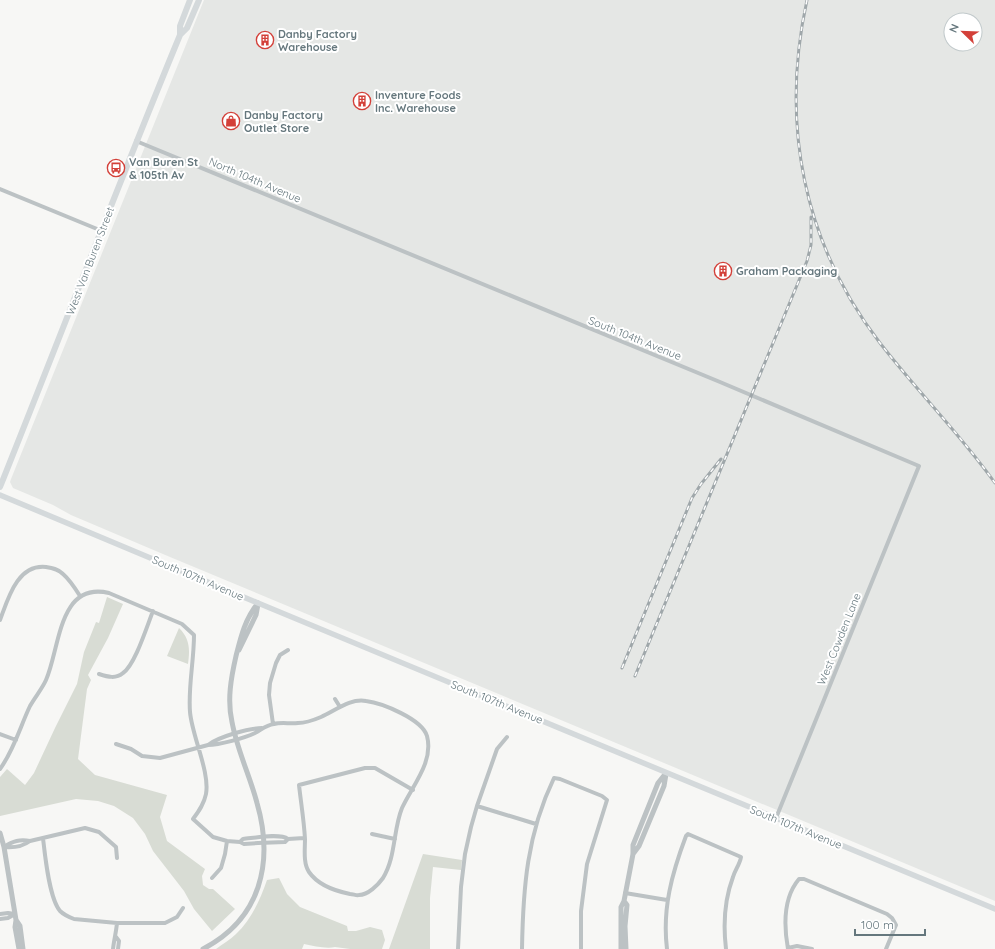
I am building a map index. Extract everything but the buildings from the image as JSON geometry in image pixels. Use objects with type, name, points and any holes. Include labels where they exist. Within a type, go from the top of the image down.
[{"type":"main road","name":"West Van Buren Street","points":[[0,487],[102,231],[136,141],[180,35],[180,26],[190,0]]},
{"type":"main road","name":"West Van Buren Street","points":[[180,35],[188,28],[196,3],[199,0]]},
{"type":"main road","name":"South 107th Avenue","points":[[0,495],[995,909]]},
{"type":"street","name":"North 104th Avenue","points":[[136,141],[344,227]]},
{"type":"street","points":[[0,189],[102,231]]},
{"type":"street","name":"South 104th Avenue","points":[[344,227],[919,466]]},
{"type":"street","name":"West Cowden Lane","points":[[776,818],[919,466]]},
{"type":"street","points":[[0,620],[11,590],[24,572],[42,567],[57,569],[63,574],[80,596]]},
{"type":"street","points":[[0,769],[8,757],[31,706],[46,681],[57,639],[73,602],[80,596],[92,591],[109,593],[182,624],[194,635],[194,657],[190,683],[190,712],[194,735],[206,782],[206,793],[201,808],[193,818],[213,837],[227,842],[240,842],[243,839],[264,840],[284,836],[288,839],[304,838]]},
{"type":"street","points":[[203,949],[219,939],[238,922],[252,904],[263,873],[265,858],[264,840],[257,803],[231,720],[230,692],[232,676],[243,630],[250,613],[258,603]]},
{"type":"street","points":[[100,674],[107,677],[113,677],[124,673],[133,659],[153,611]]},
{"type":"street","points":[[273,724],[269,695],[270,683],[280,655],[288,650]]},
{"type":"street","points":[[335,699],[340,707]]},
{"type":"street","points":[[116,744],[131,749],[142,756],[160,758],[208,745],[214,740],[235,736],[252,728],[262,728],[273,724],[300,723],[321,717],[358,700],[380,705],[419,724],[426,735],[428,753],[418,780],[413,790],[402,808],[392,855],[384,876],[376,887],[360,896],[341,892],[320,883],[308,871],[305,859],[299,785],[365,768],[375,768],[413,790]]},
{"type":"street","points":[[0,734],[16,740]]},
{"type":"street","points":[[458,949],[461,888],[465,854],[477,806],[497,749],[507,737]]},
{"type":"street","points":[[621,949],[621,907],[624,901],[633,854],[633,845],[658,783],[666,773]]},
{"type":"street","points":[[522,949],[524,888],[528,859],[536,824],[554,778],[602,796],[607,800],[587,864],[581,911],[581,949]]},
{"type":"street","points":[[477,806],[536,824]]},
{"type":"street","points":[[4,847],[11,842],[22,840],[30,841],[85,828],[98,832],[116,847],[118,858]]},
{"type":"street","points":[[0,833],[4,847],[16,920],[15,927],[19,949]]},
{"type":"street","points":[[372,834],[395,838]]},
{"type":"street","points":[[667,949],[665,934],[667,900],[677,858],[688,834],[741,857],[733,876],[725,908],[724,930],[726,949]]},
{"type":"street","points":[[43,838],[52,892],[56,904],[61,912],[67,916],[74,919],[117,923],[165,923],[177,917],[183,908]]},
{"type":"street","points":[[212,878],[221,868],[227,842]]},
{"type":"street","points":[[812,949],[797,946],[788,949],[785,917],[790,896],[799,879],[804,879],[887,914],[892,918],[896,925],[886,949]]},
{"type":"street","points":[[625,893],[667,900]]},
{"type":"street","points":[[624,901],[627,905],[626,949]]},
{"type":"street","points":[[0,914],[15,914]]},
{"type":"street","points":[[0,919],[8,918],[15,914]]},
{"type":"street","points":[[16,920],[20,926],[23,949]]},
{"type":"street","points":[[113,949],[117,923]]},
{"type":"street","points":[[116,937],[119,941],[118,949]]},
{"type":"shaded area","points":[[204,0],[995,0],[995,901],[71,515],[53,505],[13,488],[10,482]]},
{"type":"shaded area","points":[[107,597],[123,604],[108,638],[88,675],[91,680],[87,689],[78,759],[95,775],[167,795],[160,817],[167,841],[205,869],[202,876],[203,885],[209,889],[213,889],[235,909],[212,931],[194,909],[184,891],[153,851],[145,834],[133,818],[114,806],[98,801],[76,799],[0,816],[0,777],[7,769],[25,785],[34,773],[77,684],[84,652],[96,622],[99,623]]},
{"type":"shaded area","points":[[179,628],[183,632],[188,644],[188,664],[167,656]]},
{"type":"shaded area","points":[[423,854],[462,860],[461,870],[433,867],[430,898],[430,949],[389,949]]},
{"type":"shaded area","points":[[279,878],[287,894],[300,907],[347,926],[348,931],[356,931],[370,927],[382,930],[385,940],[382,949],[331,948],[304,944],[302,949],[216,949],[234,936],[251,916],[267,880]]},
{"type":"railway","points":[[807,0],[799,46],[796,91],[798,136],[804,180],[816,223],[832,265],[854,305],[880,343],[982,465],[995,483]]},
{"type":"railway","points":[[635,676],[807,261],[811,245],[811,217]]},
{"type":"railway","points":[[622,668],[692,498],[721,459]]},
{"type":"place","name":"Danby Factory Warehouse","points":[[265,40]]},
{"type":"place","name":"Inventure Foods Inc. Warehouse","points":[[362,101]]},
{"type":"place","name":"Danby Factory Outlet Store","points":[[231,121]]},
{"type":"place","name":"Van Buren St & 105th Av","points":[[116,168]]},
{"type":"place","name":"Graham Packaging","points":[[723,271]]}]
